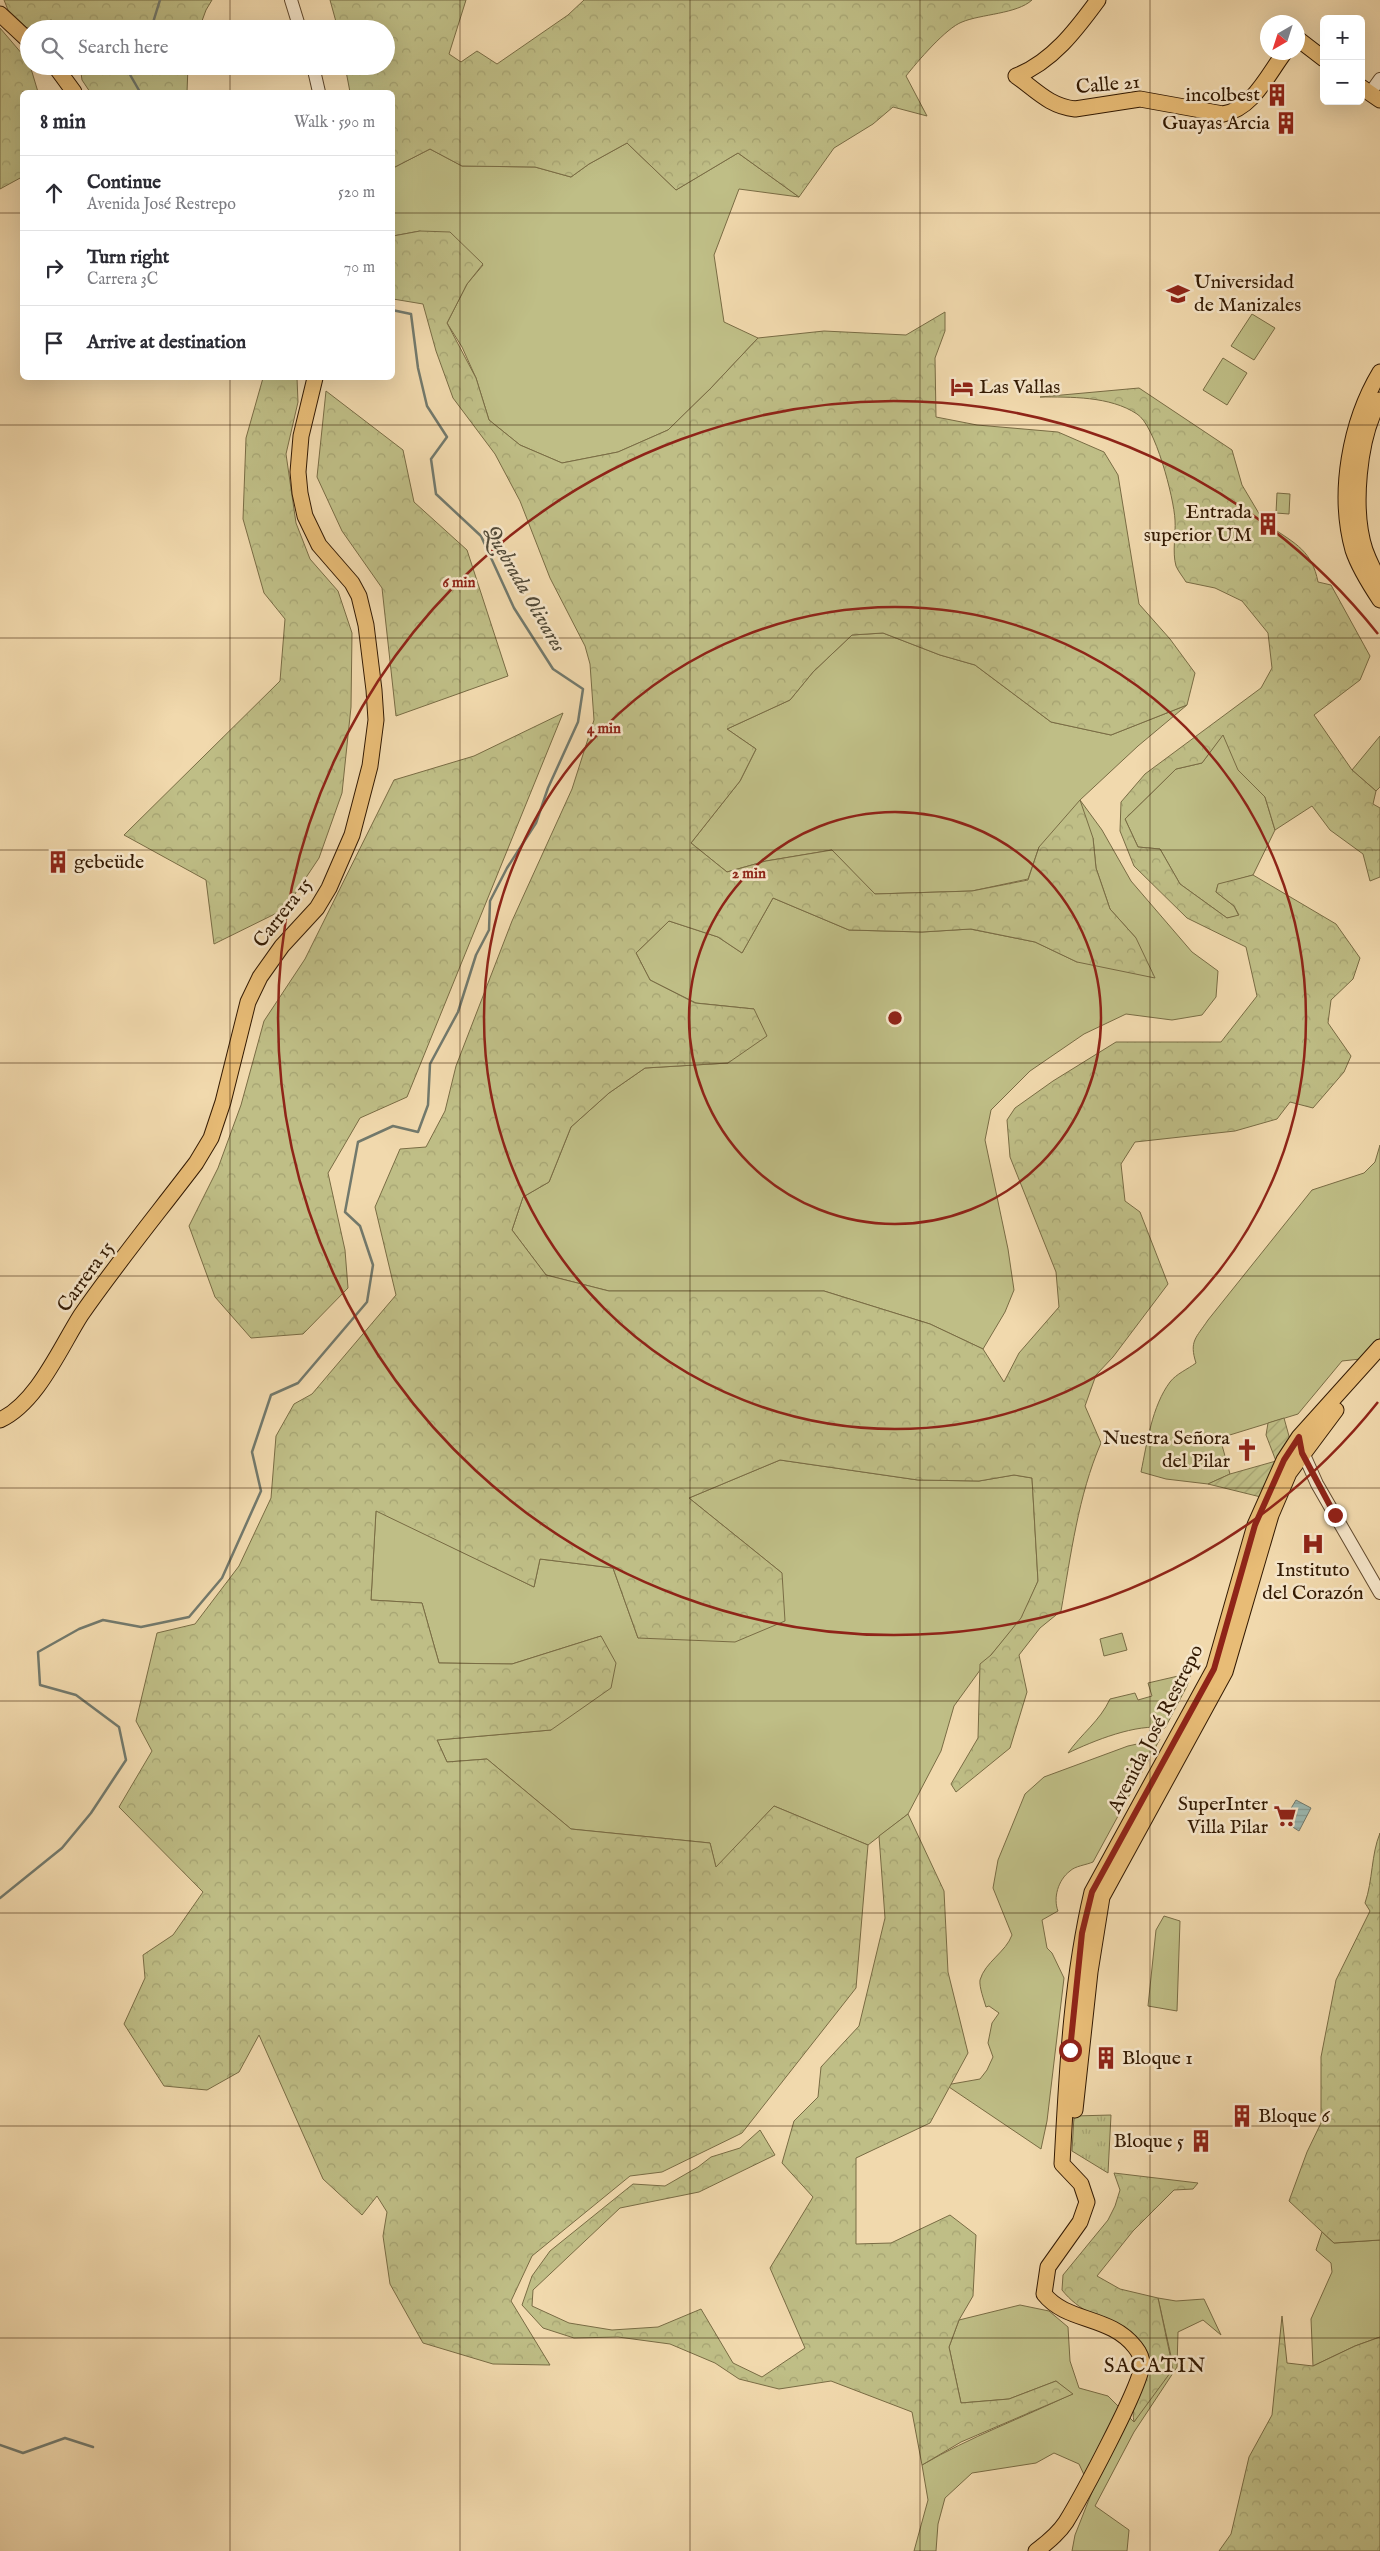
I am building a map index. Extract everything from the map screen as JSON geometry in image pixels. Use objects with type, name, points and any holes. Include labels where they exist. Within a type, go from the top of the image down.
[{"type":"main road","points":[[1033,88],[1036,68],[1075,32],[1098,0]]},
{"type":"main road","points":[[0,14],[20,33]]},
{"type":"main road","points":[[1305,44],[1320,56]]},
{"type":"main road","name":"Calle 21","points":[[1036,68],[1016,76],[1048,101],[1075,109],[1140,99],[1219,114],[1230,113],[1242,108],[1279,60]]},
{"type":"main road","points":[[62,75],[73,90]]},
{"type":"main road","points":[[1380,372],[1362,405],[1348,470],[1348,513],[1353,548],[1360,566],[1380,600]]},
{"type":"main road","name":"Carrera 15","points":[[0,1420],[9,1415],[37,1386],[82,1315],[196,1163],[211,1138],[223,1102],[248,1002],[260,977],[282,946],[317,908],[329,888],[352,835],[370,766],[376,720],[374,690],[366,625],[359,596],[352,583],[319,545],[306,516],[300,493],[298,472],[301,436],[315,380]]},
{"type":"main road","points":[[1380,400],[1368,431],[1361,466],[1359,493],[1360,524],[1365,550],[1380,582]]},
{"type":"main road","name":"Avenida José Restrepo","points":[[1068,2169],[1076,1980],[1082,1933],[1092,1892],[1214,1669],[1255,1525],[1284,1460],[1299,1437],[1380,1347]]},
{"type":"main road","name":"Avenida José Restrepo","points":[[1068,2169],[1090,1972],[1102,1897],[1225,1672],[1271,1515],[1289,1473],[1302,1453],[1380,1360]]},
{"type":"main road","points":[[1036,2551],[1057,2533],[1066,2522],[1103,2453],[1138,2379],[1142,2365],[1140,2354],[1126,2337],[1096,2320],[1056,2307],[1044,2294],[1048,2267],[1080,2222],[1088,2202],[1081,2184],[1068,2169]]},
{"type":"street","points":[[291,0],[297,20]]},
{"type":"street","points":[[315,75],[319,90]]},
{"type":"street","points":[[1370,93],[1380,79]]},
{"type":"street","points":[[1299,1437],[1302,1453],[1380,1593]]},
{"type":"green space","points":[[4,0],[212,0],[202,20],[20,21],[8,10]]},
{"type":"green space","points":[[330,0],[466,0],[449,54],[461,62],[477,51],[497,64],[568,15],[584,0],[1032,0],[1025,5],[1008,11],[970,19],[955,25],[932,46],[906,76],[927,116],[893,107],[873,124],[834,148],[799,197],[738,153],[676,190],[627,143],[589,164],[571,177],[535,167],[462,166],[430,149],[395,167],[395,90],[350,90],[347,75],[395,75],[395,20],[336,20]]},
{"type":"green space","points":[[0,28],[20,51],[20,75],[33,75],[37,90],[20,90],[20,178],[0,189]]},
{"type":"green space","points":[[81,75],[188,75],[187,90],[89,90],[82,80]]},
{"type":"green space","points":[[627,143],[676,190],[738,153],[799,197],[739,189],[714,255],[724,322],[758,338],[668,430],[618,452],[562,463],[520,445],[489,420],[476,378],[462,347],[447,323],[467,284],[483,265],[420,231],[395,236],[395,167],[430,149],[462,166],[535,167],[571,177],[589,164]]},
{"type":"green space","points":[[420,231],[450,232],[483,264],[467,284],[447,323],[476,378],[489,420],[520,445],[562,463],[618,452],[668,430],[758,338],[824,331],[906,335],[945,312],[945,331],[935,358],[936,417],[977,425],[1058,432],[1104,452],[1118,475],[1139,604],[1170,639],[1195,673],[1187,705],[1111,735],[1051,722],[975,665],[940,655],[883,633],[852,635],[813,672],[790,700],[727,729],[756,749],[740,781],[691,843],[727,872],[766,861],[832,850],[875,894],[972,891],[1028,880],[1039,847],[1080,800],[1093,838],[1096,868],[1110,909],[1136,938],[1155,978],[1077,962],[1035,942],[971,929],[922,932],[849,930],[773,898],[742,953],[718,937],[669,921],[636,953],[650,980],[695,1003],[754,1009],[767,1036],[728,1063],[645,1068],[609,1093],[571,1127],[549,1182],[523,1197],[512,1230],[546,1275],[609,1291],[824,1291],[930,1324],[983,1349],[1004,1382],[1019,1353],[1059,1307],[1056,1272],[1010,1157],[1007,1120],[1015,1108],[1053,1081],[1116,1042],[1221,1042],[1257,996],[1246,947],[1187,918],[1134,866],[1120,831],[1121,802],[1145,774],[1261,688],[1272,668],[1268,633],[1242,601],[1215,588],[1186,582],[1178,570],[1174,555],[1175,520],[1171,496],[1157,447],[1144,421],[1137,414],[1126,408],[1102,401],[1040,397],[1139,388],[1232,450],[1242,485],[1264,522],[1263,524],[1269,530],[1271,527],[1288,538],[1307,555],[1312,563],[1318,582],[1331,585],[1370,656],[1360,680],[1314,715],[1352,770],[1376,791],[1373,804],[1380,808],[1380,877],[1370,881],[1363,854],[1330,830],[1312,806],[1275,830],[1265,797],[1238,770],[1223,735],[1202,763],[1176,769],[1125,819],[1138,847],[1160,849],[1180,884],[1227,918],[1239,915],[1234,906],[1216,892],[1218,884],[1253,875],[1336,924],[1360,958],[1353,979],[1331,1000],[1328,1023],[1351,1056],[1344,1072],[1313,1108],[1290,1102],[1277,1119],[1235,1131],[1135,1142],[1121,1164],[1125,1201],[1140,1212],[1168,1284],[1113,1357],[1096,1375],[1085,1406],[1101,1443],[1086,1484],[1081,1505],[1061,1611],[1040,1628],[1019,1655],[1027,1692],[1010,1748],[956,1792],[951,1784],[978,1738],[980,1664],[991,1655],[1021,1618],[1038,1581],[1032,1478],[1014,1475],[979,1481],[918,1480],[780,1460],[689,1498],[782,1573],[785,1621],[735,1642],[638,1638],[613,1568],[540,1559],[534,1587],[376,1511],[371,1600],[422,1603],[439,1663],[512,1664],[601,1636],[616,1663],[611,1688],[551,1730],[437,1740],[447,1762],[487,1759],[571,1829],[710,1843],[716,1867],[774,1806],[868,1845],[856,1988],[742,2133],[662,2172],[630,2176],[532,2256],[511,2301],[550,2365],[493,2364],[423,2343],[390,2284],[383,2236],[387,2212],[377,2196],[362,2215],[323,2179],[259,2035],[239,2072],[207,2090],[164,2086],[124,2024],[145,1978],[143,1955],[173,1935],[203,1892],[119,1807],[152,1751],[136,1721],[157,1633],[195,1624],[239,1566],[271,1498],[276,1436],[294,1404],[312,1394],[396,1295],[375,1207],[400,1149],[426,1147],[445,1111],[456,1066],[512,921],[572,789],[594,720],[590,664],[585,646],[550,578],[520,501],[495,454],[453,398],[436,351],[423,304],[395,299],[395,236]]},
{"type":"green space","points":[[1252,314],[1275,328],[1254,360],[1231,346]]},
{"type":"green space","points":[[1223,358],[1247,373],[1227,405],[1203,390]]},
{"type":"green space","points":[[262,380],[297,380],[298,402],[286,454],[296,523],[310,559],[338,591],[352,633],[351,707],[342,793],[319,858],[285,909],[214,944],[206,880],[124,835],[280,681],[285,619],[264,593],[243,519],[246,438]]},
{"type":"green space","points":[[326,391],[403,450],[414,502],[467,550],[508,676],[396,716],[382,588],[342,531],[317,477]]},
{"type":"green space","points":[[1277,493],[1290,494],[1289,514],[1276,513]]},
{"type":"green space","points":[[883,633],[940,655],[975,665],[1051,722],[1111,735],[1187,705],[1138,746],[1080,800],[1102,830],[1131,881],[1192,952],[1218,971],[1216,997],[1202,1015],[1172,1020],[1126,1014],[1084,1034],[1030,1071],[991,1110],[985,1140],[1008,1249],[1014,1290],[1005,1312],[983,1349],[930,1324],[824,1291],[609,1291],[546,1275],[512,1230],[523,1197],[549,1182],[571,1127],[609,1093],[645,1068],[728,1063],[754,1009],[696,1003],[650,980],[636,953],[669,921],[718,937],[742,953],[773,898],[849,930],[922,932],[970,929],[1035,942],[1077,962],[1136,938],[1110,909],[1096,868],[1093,838],[1039,847],[1028,879],[972,891],[874,894],[832,850],[766,861],[727,872],[691,843],[740,781],[756,749],[727,729],[790,700],[813,672],[852,635]]},
{"type":"green space","points":[[563,713],[407,1097],[360,1118],[328,1173],[345,1250],[348,1288],[303,1334],[251,1338],[215,1297],[189,1226],[218,1168],[241,1105],[264,1021],[305,959],[394,780],[474,756]]},
{"type":"green space","points":[[1223,734],[1265,797],[1275,830],[1253,875],[1218,885],[1216,892],[1234,906],[1239,916],[1227,918],[1180,884],[1160,849],[1138,847],[1125,819],[1176,769],[1202,763]]},
{"type":"green space","points":[[1380,736],[1380,787],[1376,791],[1352,770]]},
{"type":"green space","points":[[1380,1145],[1380,1347],[1370,1358],[1342,1361],[1298,1414],[1220,1438],[1230,1474],[1208,1484],[1166,1479],[1141,1472],[1154,1413],[1170,1382],[1196,1363],[1193,1350],[1195,1340],[1208,1320],[1312,1190],[1364,1173],[1375,1162]]},
{"type":"green space","points":[[1284,1418],[1292,1447],[1273,1500],[1208,1484],[1230,1474],[1276,1461],[1266,1435],[1268,1423]]},
{"type":"green space","points":[[780,1460],[918,1480],[979,1481],[1014,1475],[1032,1478],[1038,1581],[1022,1618],[991,1655],[954,1706],[941,1751],[908,1814],[868,1845],[774,1806],[716,1868],[710,1843],[571,1829],[487,1759],[447,1762],[437,1740],[551,1730],[601,1636],[512,1664],[439,1663],[422,1603],[371,1600],[376,1510],[534,1587],[540,1559],[613,1568],[638,1638],[782,1573],[689,1498]]},
{"type":"green space","points":[[1122,1633],[1127,1650],[1104,1656],[1100,1639]]},
{"type":"green space","points":[[1191,1673],[1187,1686],[1165,1728],[1142,1728],[1115,1734],[1068,1753],[1096,1721],[1110,1699],[1135,1693],[1138,1700],[1152,1696],[1148,1683]]},
{"type":"green space","points":[[1160,1739],[1093,1862],[1072,1869],[1062,1879],[1056,1895],[1058,1911],[1042,1920],[1047,1948],[1052,1953],[1064,1978],[1047,2121],[1041,2149],[946,2085],[980,2079],[993,2057],[988,2043],[992,2023],[999,2013],[989,2006],[986,2007],[980,1980],[986,1968],[1005,1947],[1012,1935],[993,1888],[998,1860],[1025,1794],[1044,1777],[1128,1746]]},
{"type":"green space","points":[[908,1814],[944,1891],[948,1972],[968,2053],[930,2123],[856,2158],[856,2244],[891,2243],[950,2215],[976,2235],[973,2296],[959,2320],[949,2347],[961,2403],[1009,2399],[1056,2381],[1073,2394],[961,2442],[922,2465],[912,2412],[831,2381],[779,2389],[739,2379],[715,2363],[670,2344],[618,2337],[574,2338],[543,2328],[522,2305],[532,2276],[550,2251],[633,2184],[665,2186],[698,2167],[711,2157],[740,2148],[760,2130],[775,2155],[699,2192],[620,2208],[533,2290],[532,2306],[569,2323],[612,2330],[658,2327],[701,2309],[733,2363],[762,2377],[805,2348],[770,2268],[813,2197],[782,2163],[794,2121],[818,2097],[821,2067],[859,2026],[885,1918],[879,1836]]},
{"type":"green space","points":[[1380,1833],[1380,2240],[1334,2243],[1289,2201],[1307,2152],[1321,2123],[1321,2057],[1336,1980],[1370,1911],[1365,1903]]},
{"type":"green space","points":[[1164,1916],[1180,1921],[1177,2011],[1148,2006],[1156,1930]]},
{"type":"green space","points":[[1111,2115],[1108,2173],[1072,2151],[1074,2116]]},
{"type":"green space","points":[[1114,2173],[1198,2183],[1193,2189],[1174,2190],[1133,2231],[1097,2276],[1120,2289],[1158,2298],[1173,2369],[1134,2422],[1134,2406],[1148,2368],[1147,2351],[1135,2337],[1083,2309],[1062,2290],[1063,2275],[1108,2220],[1115,2206],[1120,2190]]},
{"type":"green space","points":[[1322,2232],[1334,2243],[1380,2240],[1380,2337],[1355,2346],[1313,2366],[1311,2319],[1332,2272],[1331,2263],[1316,2250]]},
{"type":"green space","points":[[1158,2298],[1176,2301],[1204,2299],[1221,2335],[1203,2320],[1178,2332],[1177,2367],[1134,2432],[1095,2506],[1129,2530],[1127,2551],[1072,2551],[1075,2535],[1092,2492],[1079,2464],[1054,2453],[1036,2463],[972,2473],[945,2498],[938,2524],[936,2551],[914,2551],[928,2500],[922,2465],[977,2437],[1072,2394],[1056,2381],[1009,2399],[961,2403],[949,2347],[959,2320],[1020,2305],[1049,2311],[1068,2327],[1070,2361],[1079,2388],[1108,2396],[1134,2422],[1171,2356]]},
{"type":"green space","points":[[1282,2316],[1287,2363],[1313,2366],[1355,2346],[1380,2337],[1380,2551],[1219,2551],[1231,2534],[1249,2457],[1272,2415]]},
{"type":"water","points":[[1296,1800],[1311,1808],[1299,1831],[1291,1826],[1297,1814],[1290,1810]]},
{"type":"waterway","name":"Quebrada Olivares","points":[[154,20],[160,0]]},
{"type":"waterway","name":"Quebrada Olivares","points":[[130,75],[139,90]]},
{"type":"waterway","name":"Quebrada Olivares","points":[[0,1898],[62,1848],[91,1813],[126,1760],[119,1727],[76,1695],[40,1685],[38,1652],[79,1629],[103,1620],[141,1627],[189,1617],[222,1578],[261,1491],[252,1452],[271,1395],[298,1383],[367,1302],[373,1265],[360,1226],[345,1212],[358,1142],[393,1126],[418,1132],[428,1105],[430,1064],[458,1012],[476,955],[489,930],[490,901],[507,868],[536,823],[548,788],[578,722],[583,689],[553,669],[514,608],[481,536],[436,494],[431,459],[447,437],[427,406],[418,368],[411,314],[395,311]]},
{"type":"waterway","points":[[0,2445],[23,2453],[65,2438],[93,2447]]},
{"type":"place","name":"incolbest","points":[[1277,95]]},
{"type":"place","name":"Guayas Arcia","points":[[1286,123]]},
{"type":"place","name":"Universidad de Manizales","points":[[1178,294]]},
{"type":"place","name":"Las Vallas","points":[[962,387]]},
{"type":"place","name":"Entrada superior UM","points":[[1268,524]]},
{"type":"place","name":"gebeüde","points":[[58,862]]},
{"type":"place","name":"Nuestra Señora del Pilar","points":[[1247,1450]]},
{"type":"place","name":"Instituto del Corazón","points":[[1313,1544]]},
{"type":"place","name":"SuperInter Villa Pilar","points":[[1285,1816]]},
{"type":"place","name":"Bloque 1","points":[[1106,2058]]},
{"type":"place","name":"Bloque 6","points":[[1242,2116]]},
{"type":"place","name":"Bloque 5","points":[[1201,2141]]},
{"type":"district","name":"SACATIN","points":[[1155,2366]]},
{"type":"route","points":[[1070,2050],[1082,1933],[1092,1892],[1214,1669],[1223,1643],[1255,1525],[1284,1460],[1299,1437],[1302,1453],[1335,1515]]}]
